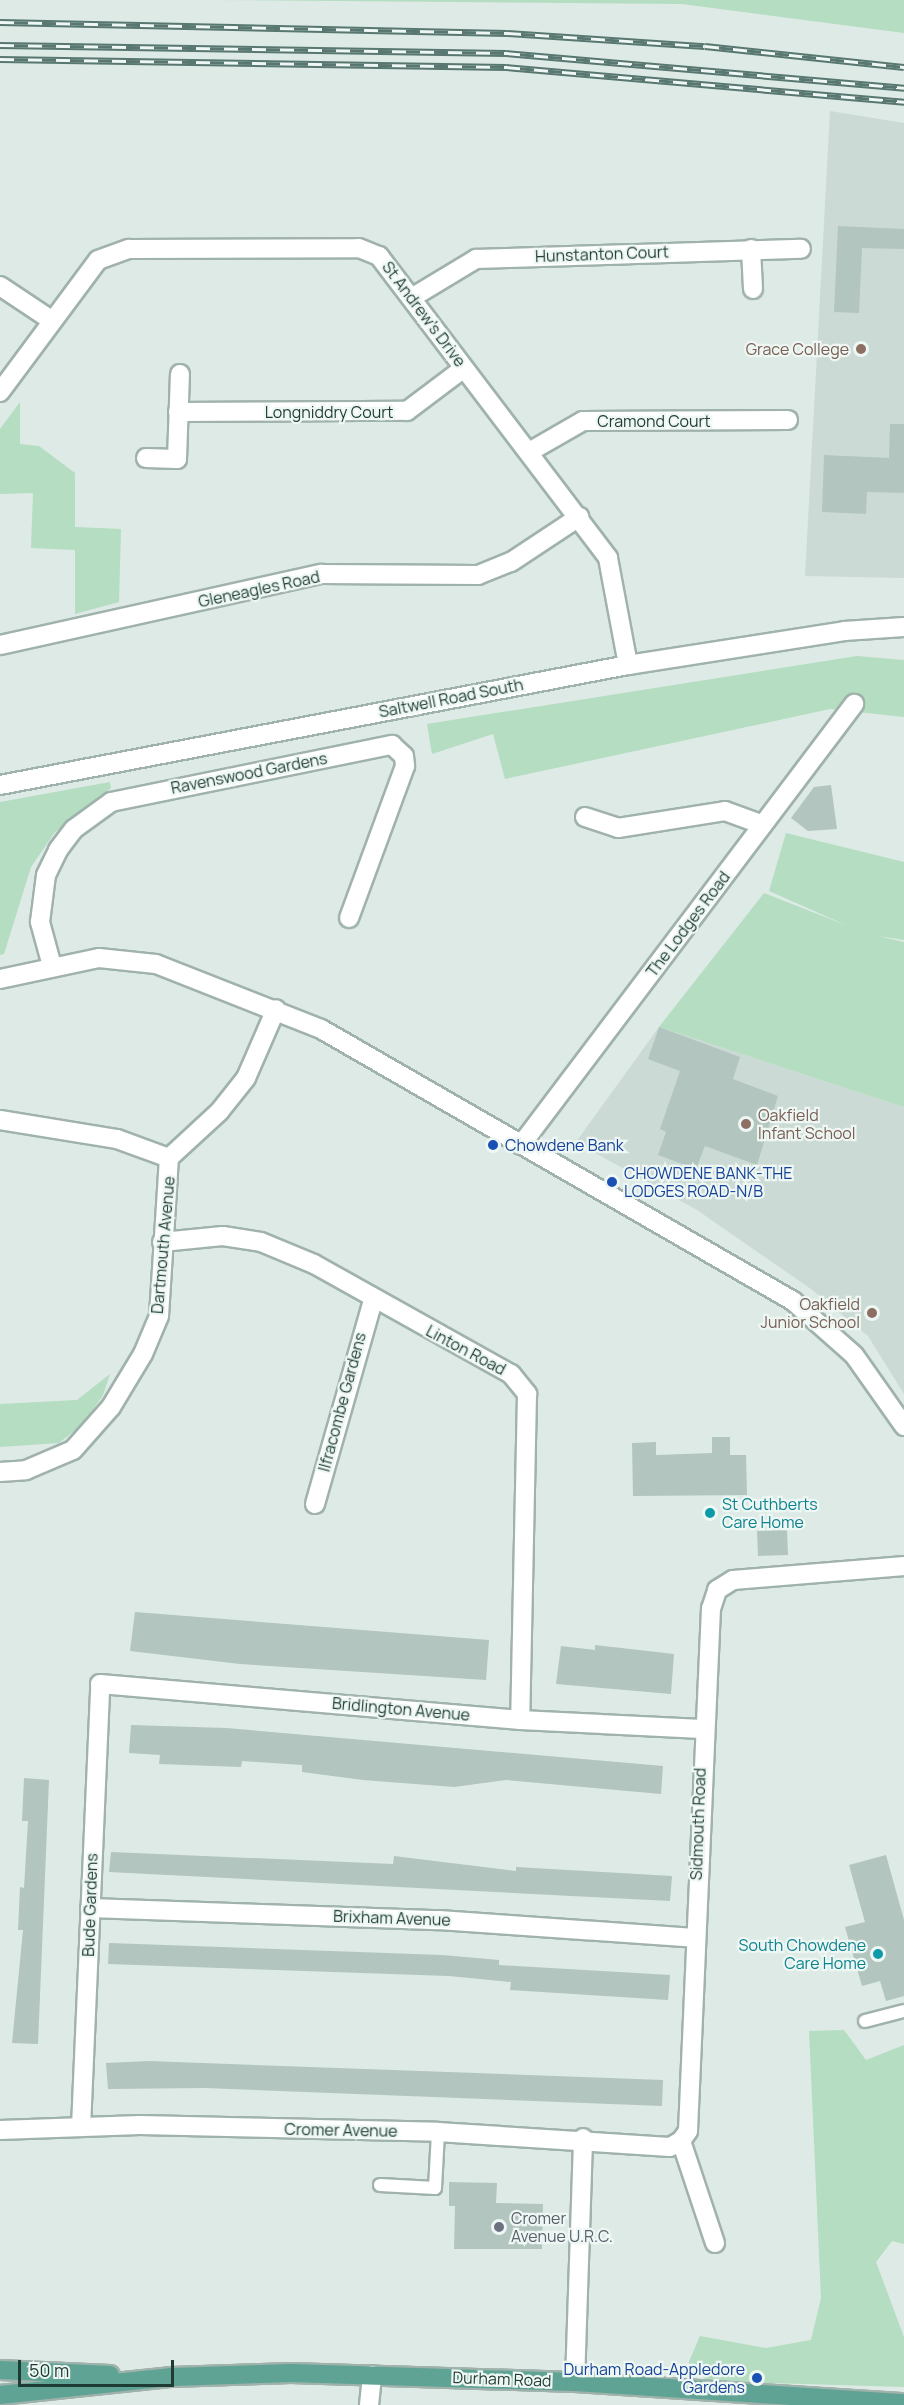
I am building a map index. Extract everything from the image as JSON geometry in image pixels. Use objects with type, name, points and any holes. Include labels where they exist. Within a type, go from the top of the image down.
[{"type":"main road","name":"Durham Road","points":[[0,2370],[172,2377],[372,2374],[575,2382],[904,2403]]},
{"type":"main road","name":"Durham Road","points":[[0,2395],[172,2377]]},
{"type":"street","name":"St Andrew's Drive","points":[[0,392],[51,320],[98,260],[129,249],[359,248],[379,256],[413,297],[608,558],[628,665]]},
{"type":"street","points":[[751,249],[753,289]]},
{"type":"street","name":"Hunstanton Court","points":[[413,297],[476,260],[801,249]]},
{"type":"street","points":[[0,286],[51,320]]},
{"type":"street","name":"Longniddry Court","points":[[178,412],[407,411],[464,368]]},
{"type":"street","points":[[146,458],[177,459],[180,374]]},
{"type":"street","name":"Cramond Court","points":[[529,452],[583,421],[788,420]]},
{"type":"street","name":"Gleneagles Road","points":[[0,645],[321,574],[478,575],[511,562],[579,517]]},
{"type":"street","name":"Saltwell Road South","points":[[0,785],[628,665],[844,631],[904,627]]},
{"type":"street","name":"The Lodges Road","points":[[521,1145],[855,704]]},
{"type":"street","name":"Ravenswood Gardens","points":[[52,966],[40,922],[46,875],[58,850],[74,830],[111,802],[392,746],[404,756],[405,766],[349,918]]},
{"type":"street","points":[[585,817],[618,828],[725,811],[763,825]]},
{"type":"street","points":[[0,979],[52,966],[99,958],[156,964],[276,1009],[321,1029],[793,1301],[854,1355],[904,1426]]},
{"type":"street","name":"Dartmouth Avenue","points":[[0,1472],[26,1470],[73,1450],[111,1407],[143,1354],[159,1316],[162,1242],[170,1158],[219,1112],[246,1078],[276,1009]]},
{"type":"street","points":[[0,1120],[117,1139],[170,1158]]},
{"type":"street","name":"Linton Road","points":[[162,1242],[223,1236],[261,1242],[314,1264],[372,1301],[511,1374],[527,1394],[520,1720]]},
{"type":"street","name":"Ilfracombe Gardens","points":[[315,1504],[372,1301]]},
{"type":"street","name":"Sidmouth Road","points":[[681,2141],[688,2131],[702,1729],[711,1609],[717,1590],[733,1580],[904,1566]]},
{"type":"street","name":"Bridlington Avenue","points":[[100,1684],[520,1720],[702,1729]]},
{"type":"street","name":"Bude Gardens","points":[[81,2127],[100,1684]]},
{"type":"street","name":"Brixham Avenue","points":[[90,1908],[439,1920],[694,1938]]},
{"type":"street","name":"Cromer Avenue","points":[[0,2130],[81,2127],[438,2132],[583,2138],[670,2147],[681,2141]]},
{"type":"street","points":[[575,2382],[583,2138]]},
{"type":"street","points":[[681,2141],[714,2243]]},
{"type":"street","points":[[369,2405],[372,2374]]},
{"type":"lane","points":[[865,2021],[904,2011]]},
{"type":"lane","points":[[380,2185],[435,2188],[438,2132]]},
{"type":"shaded area","name":"Grace College","points":[[830,111],[904,123],[904,578],[805,576]]},
{"type":"shaded area","name":"Oakfield Infant School","points":[[659,1027],[904,1107],[904,1394],[868,1336],[811,1289],[697,1210],[576,1142]]},
{"type":"green space","points":[[218,0],[904,0],[904,33],[682,4]]},
{"type":"green space","points":[[20,402],[20,444],[39,446],[75,473],[75,527],[121,529],[119,602],[75,614],[75,550],[31,548],[33,493],[0,494],[0,429]]},
{"type":"green space","points":[[857,656],[904,660],[904,717],[830,709],[505,779],[493,734],[432,754],[427,724]]},
{"type":"green space","points":[[110,782],[111,788],[55,832],[31,867],[4,954],[0,955],[0,802]]},
{"type":"green space","points":[[786,833],[904,862],[904,940],[877,936],[904,942],[904,1107],[659,1027],[764,893],[848,926],[769,891]]},
{"type":"green space","points":[[110,1374],[103,1395],[83,1424],[59,1443],[0,1447],[0,1404],[77,1400]]},
{"type":"green space","points":[[844,2030],[866,2060],[904,2045],[904,2244],[892,2241],[876,2262],[904,2337],[904,2387],[708,2381],[688,2364],[700,2336],[766,2348],[811,2340],[821,2298],[809,2031]]},
{"type":"building","points":[[838,226],[904,229],[904,249],[862,248],[859,313],[834,312]]},
{"type":"building","points":[[890,424],[904,424],[904,493],[867,492],[866,514],[822,512],[824,455],[889,458]]},
{"type":"building","points":[[831,785],[837,829],[808,831],[791,818],[814,787]]},
{"type":"building","points":[[659,1027],[740,1057],[733,1079],[778,1096],[757,1165],[705,1146],[696,1169],[658,1155],[666,1132],[660,1129],[680,1071],[648,1059]]},
{"type":"building","name":"St Cuthberts Care Home","points":[[712,1437],[730,1437],[730,1455],[746,1455],[747,1495],[633,1496],[632,1443],[656,1442],[656,1455],[712,1453]]},
{"type":"building","points":[[787,1530],[788,1555],[758,1556],[757,1531]]},
{"type":"building","points":[[135,1612],[489,1640],[486,1680],[240,1664],[130,1651]]},
{"type":"building","points":[[595,1645],[674,1654],[671,1694],[556,1684],[561,1646],[595,1650]]},
{"type":"building","points":[[131,1725],[226,1728],[663,1766],[661,1794],[506,1780],[454,1787],[363,1780],[302,1772],[302,1765],[242,1761],[241,1767],[159,1764],[160,1755],[129,1753]]},
{"type":"building","points":[[24,1778],[49,1780],[38,2044],[12,2043],[23,1930],[18,1930],[20,1887],[24,1888],[28,1821],[22,1821]]},
{"type":"building","points":[[111,1852],[393,1864],[394,1856],[516,1871],[516,1867],[672,1876],[670,1901],[109,1872]]},
{"type":"building","name":"South Chowdene Care Home","points":[[886,1855],[904,1920],[904,1996],[886,2001],[880,1981],[862,1986],[845,1927],[865,1922],[849,1865]]},
{"type":"building","points":[[109,1943],[442,1955],[499,1960],[499,1965],[670,1975],[668,2000],[510,1990],[511,1982],[449,1976],[108,1964]]},
{"type":"building","points":[[149,2061],[663,2080],[662,2106],[205,2088],[108,2089],[106,2063]]},
{"type":"building","name":"Cromer Avenue U.R.C.","points":[[449,2182],[497,2183],[496,2203],[543,2204],[542,2249],[454,2249],[455,2206],[449,2206]]},
{"type":"railway","points":[[0,22],[507,33],[705,46],[904,67]]},
{"type":"railway","points":[[0,45],[506,53],[904,88]]},
{"type":"railway","points":[[0,59],[506,67],[904,102]]},
{"type":"place","name":"Grace College","points":[[861,349]]},
{"type":"place","name":"Oakfield Infant School","points":[[746,1124]]},
{"type":"place","name":"Chowdene Bank","points":[[493,1145]]},
{"type":"place","name":"CHOWDENE BANK-THE LODGES ROAD-N/B","points":[[612,1182]]},
{"type":"place","name":"Oakfield Junior School","points":[[872,1313]]},
{"type":"place","name":"St Cuthberts Care Home","points":[[710,1513]]},
{"type":"place","name":"South Chowdene Care Home","points":[[878,1954]]},
{"type":"place","name":"Cromer Avenue U.R.C.","points":[[499,2227]]},
{"type":"place","name":"Durham Road-Appledore Gardens","points":[[757,2378]]}]
